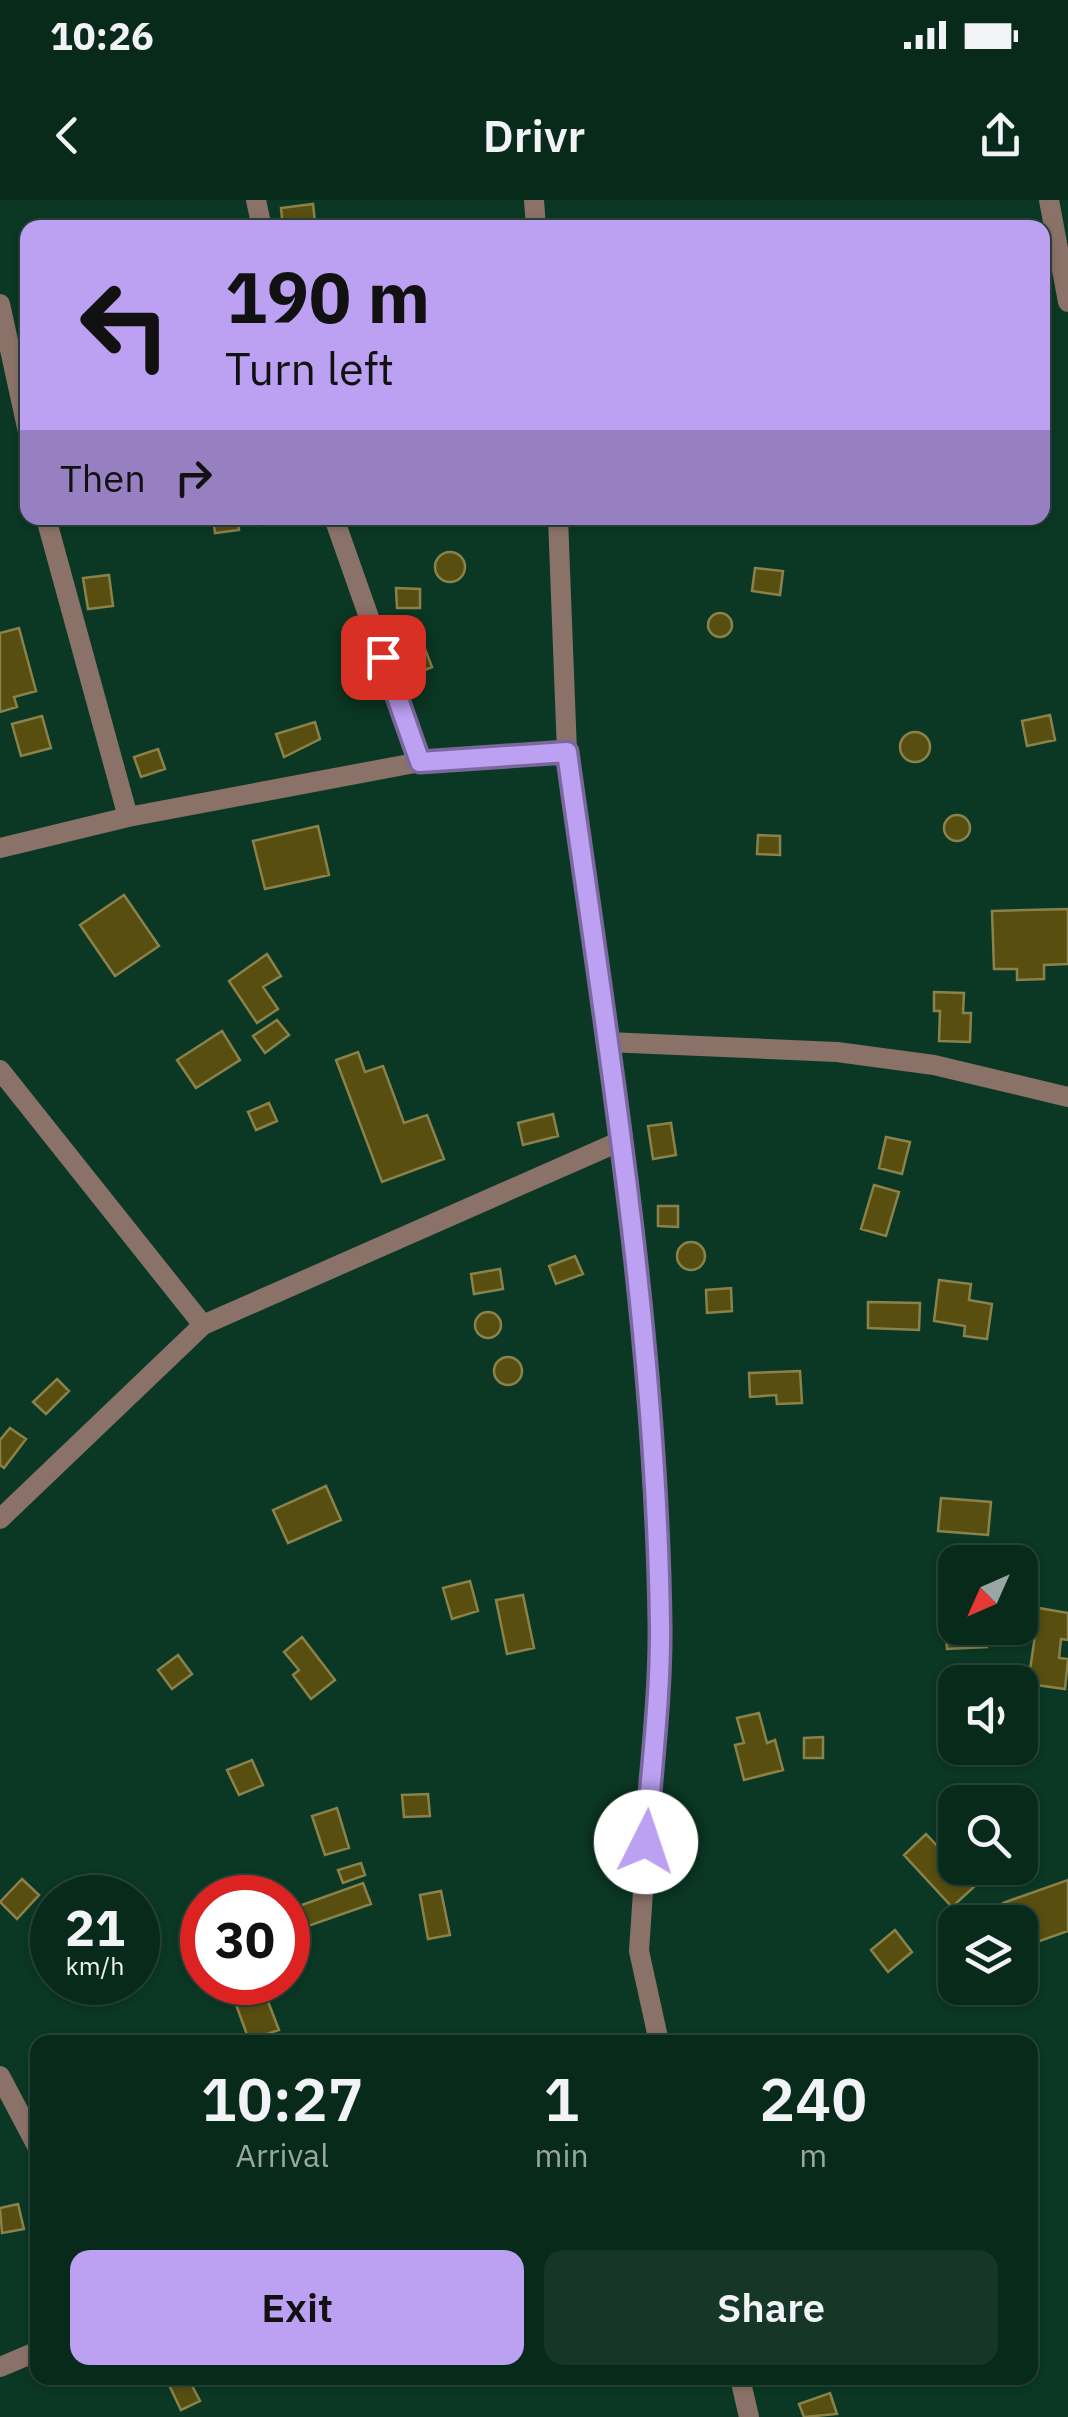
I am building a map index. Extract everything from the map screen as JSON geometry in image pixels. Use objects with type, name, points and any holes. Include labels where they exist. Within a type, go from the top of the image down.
[{"type":"street","points":[[1050,200],[1068,302]]},
{"type":"street","points":[[0,304],[20,395]]},
{"type":"street","points":[[48,525],[128,817]]},
{"type":"street","points":[[336,525],[420,762]]},
{"type":"street","points":[[558,525],[567,752],[623,1140],[646,1368],[660,1626],[639,1950],[657,2035]]},
{"type":"street","points":[[0,848],[128,817],[420,762],[567,752]]},
{"type":"street","points":[[606,1042],[837,1052],[934,1065],[1068,1097]]},
{"type":"street","points":[[0,1070],[203,1326]]},
{"type":"street","points":[[0,1518],[203,1326],[623,1140]]},
{"type":"street","points":[[0,2076],[30,2133]]},
{"type":"street","points":[[0,2367],[30,2354]]},
{"type":"street","points":[[742,2385],[749,2417]]},
{"type":"building","points":[[313,204],[315,220],[282,220],[281,208]]},
{"type":"building","points":[[214,525],[238,525],[239,530],[215,533]]},
{"type":"building","points":[[450,552],[461,556],[465,567],[461,578],[450,582],[439,578],[435,567],[439,556]]},
{"type":"building","points":[[755,568],[783,571],[780,595],[752,591]]},
{"type":"building","points":[[109,575],[113,606],[88,609],[83,578]]},
{"type":"building","points":[[396,588],[420,589],[420,608],[397,608]]},
{"type":"building","points":[[720,613],[732,625],[720,637],[708,625]]},
{"type":"building","points":[[19,628],[36,691],[14,697],[17,707],[0,712],[0,633]]},
{"type":"building","points":[[422,641],[432,667],[409,677],[398,650]]},
{"type":"building","points":[[1050,715],[1055,740],[1027,746],[1022,721]]},
{"type":"building","points":[[42,716],[51,748],[21,756],[12,724]]},
{"type":"building","points":[[315,722],[320,739],[284,757],[276,734]]},
{"type":"building","points":[[915,732],[929,741],[930,747],[921,761],[915,762],[901,753],[900,747],[909,733]]},
{"type":"building","points":[[158,749],[165,769],[141,777],[134,757]]},
{"type":"building","points":[[957,815],[967,818],[967,838],[957,841],[947,838],[944,828],[947,818]]},
{"type":"building","points":[[318,826],[329,875],[265,889],[253,841]]},
{"type":"building","points":[[758,835],[780,836],[780,855],[757,854]]},
{"type":"building","points":[[124,895],[159,946],[115,976],[80,925]]},
{"type":"building","points":[[1068,909],[1068,964],[1044,965],[1044,979],[1017,980],[1017,969],[994,969],[992,911]]},
{"type":"building","points":[[267,954],[281,976],[263,987],[278,1009],[257,1023],[229,981]]},
{"type":"building","points":[[934,992],[964,993],[963,1013],[971,1013],[970,1042],[939,1041],[940,1011],[934,1011]]},
{"type":"building","points":[[277,1020],[289,1035],[265,1053],[253,1036]]},
{"type":"building","points":[[222,1031],[240,1060],[196,1088],[177,1060]]},
{"type":"building","points":[[358,1052],[365,1072],[383,1066],[404,1123],[427,1115],[444,1159],[382,1182],[336,1060]]},
{"type":"building","points":[[269,1103],[277,1121],[256,1130],[248,1112]]},
{"type":"building","points":[[553,1114],[558,1136],[523,1145],[518,1123]]},
{"type":"building","points":[[671,1123],[676,1155],[653,1159],[648,1126]]},
{"type":"building","points":[[886,1137],[910,1142],[902,1174],[879,1168]]},
{"type":"building","points":[[874,1185],[899,1192],[886,1236],[861,1229]]},
{"type":"building","points":[[658,1206],[678,1206],[678,1227],[658,1226]]},
{"type":"building","points":[[691,1242],[701,1246],[705,1256],[701,1266],[691,1270],[681,1266],[677,1256],[681,1246]]},
{"type":"building","points":[[575,1256],[583,1274],[556,1284],[549,1266]]},
{"type":"building","points":[[500,1269],[503,1289],[474,1294],[471,1274]]},
{"type":"building","points":[[939,1280],[971,1284],[969,1300],[992,1304],[987,1339],[964,1336],[965,1326],[934,1321]]},
{"type":"building","points":[[731,1288],[732,1311],[707,1313],[706,1290]]},
{"type":"building","points":[[868,1302],[920,1303],[919,1330],[868,1328]]},
{"type":"building","points":[[488,1312],[498,1315],[498,1335],[488,1338],[478,1335],[475,1325],[478,1315]]},
{"type":"building","points":[[508,1357],[518,1361],[522,1371],[518,1381],[508,1385],[498,1381],[494,1371],[498,1361]]},
{"type":"building","points":[[800,1371],[802,1403],[777,1404],[776,1395],[750,1397],[749,1373]]},
{"type":"building","points":[[57,1379],[69,1391],[46,1414],[33,1402]]},
{"type":"building","points":[[10,1428],[26,1439],[4,1468],[0,1465],[0,1440]]},
{"type":"building","points":[[326,1486],[341,1520],[288,1543],[273,1510]]},
{"type":"building","points":[[941,1498],[991,1502],[988,1535],[938,1531]]},
{"type":"building","points":[[470,1581],[478,1611],[452,1619],[443,1588]]},
{"type":"building","points":[[523,1595],[534,1648],[507,1654],[496,1600]]},
{"type":"building","points":[[1039,1608],[1068,1613],[1068,1640],[1061,1639],[1059,1658],[1068,1659],[1065,1689],[1038,1685],[1038,1665],[1031,1665],[1034,1645],[1038,1645]]},
{"type":"building","points":[[302,1637],[335,1680],[311,1699],[293,1675],[299,1670],[284,1652]]},
{"type":"building","points":[[947,1645],[987,1645],[987,1647],[947,1649]]},
{"type":"building","points":[[178,1655],[192,1674],[172,1689],[158,1670]]},
{"type":"building","points":[[759,1713],[767,1743],[775,1740],[783,1770],[744,1780],[735,1745],[744,1743],[737,1718]]},
{"type":"building","points":[[823,1737],[823,1758],[804,1758],[804,1738]]},
{"type":"building","points":[[252,1760],[263,1785],[239,1795],[227,1770]]},
{"type":"building","points":[[428,1794],[430,1816],[404,1817],[402,1795]]},
{"type":"building","points":[[337,1808],[349,1848],[325,1855],[312,1816]]},
{"type":"building","points":[[926,1834],[938,1847],[938,1885],[975,1886],[950,1905],[904,1855]]},
{"type":"building","points":[[361,1863],[365,1875],[343,1883],[338,1870]]},
{"type":"building","points":[[22,1879],[30,1887],[30,1905],[17,1919],[0,1902]]},
{"type":"building","points":[[1068,1880],[1068,1931],[1038,1942],[1038,1905],[1003,1903]]},
{"type":"building","points":[[363,1883],[371,1904],[310,1925],[310,1902]]},
{"type":"building","points":[[441,1891],[450,1935],[428,1939],[420,1895]]},
{"type":"building","points":[[895,1930],[912,1952],[888,1972],[871,1950]]},
{"type":"building","points":[[236,2005],[269,2005],[279,2030],[247,2035]]},
{"type":"building","points":[[18,2204],[24,2229],[2,2233],[0,2208]]},
{"type":"building","points":[[169,2385],[192,2385],[200,2401],[181,2410]]},
{"type":"building","points":[[830,2393],[837,2414],[804,2417],[799,2404]]},
{"type":"route","points":[[383,657],[420,762],[567,752],[623,1140],[646,1368],[660,1626],[646,1842]]}]
